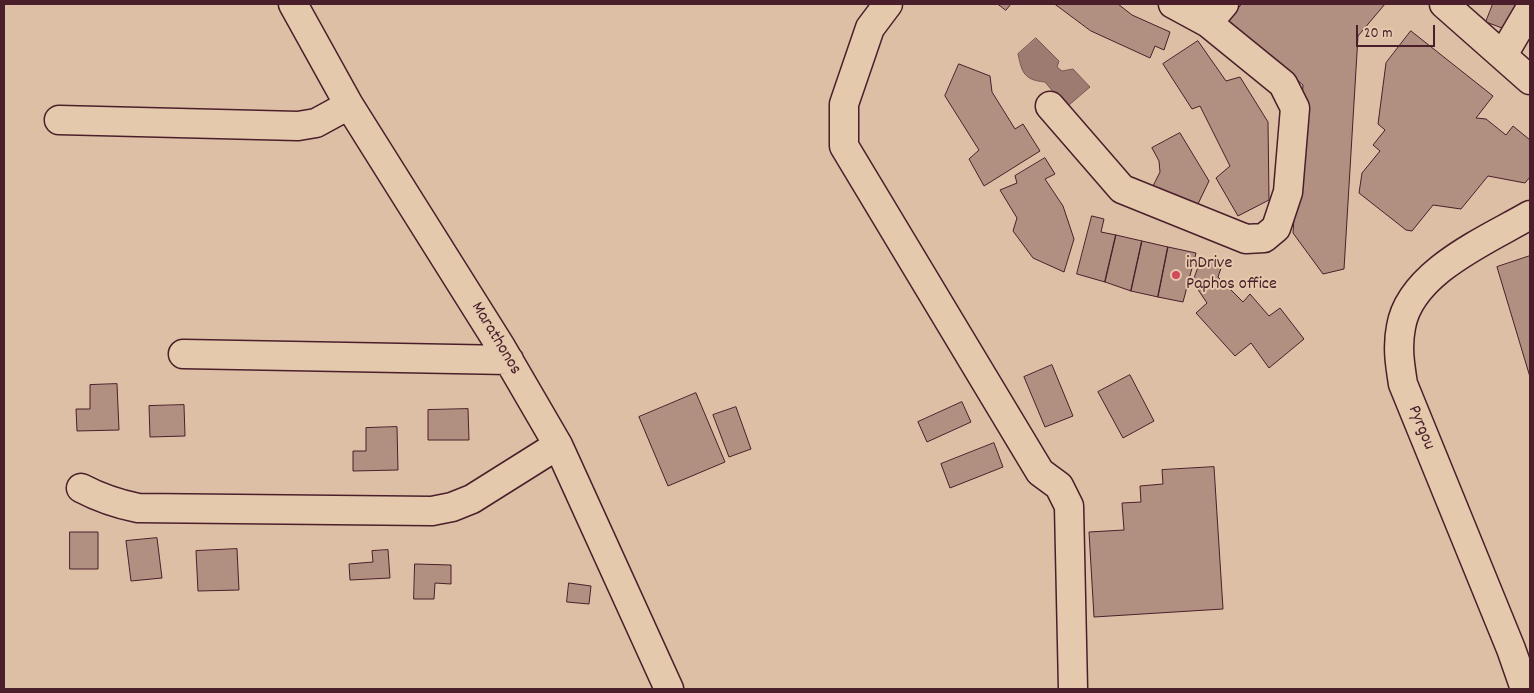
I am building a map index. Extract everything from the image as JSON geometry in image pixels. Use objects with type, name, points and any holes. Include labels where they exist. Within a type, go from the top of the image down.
[{"type":"street","name":"Marathonos","points":[[293,4],[349,105],[509,360],[558,445],[669,689]]},
{"type":"street","points":[[888,4],[870,28],[844,104],[844,146],[1040,472],[1058,486],[1069,506],[1073,689]]},
{"type":"street","points":[[1050,106],[1122,189],[1246,239],[1264,238],[1276,228],[1288,192],[1295,108],[1283,84],[1216,13],[1173,4]]},
{"type":"street","points":[[1444,4],[1530,80]]},
{"type":"street","points":[[1503,55],[1530,9]]},
{"type":"street","points":[[59,120],[298,126],[316,123],[349,105]]},
{"type":"street","name":"Pyrgou","points":[[1525,689],[1511,649],[1403,384],[1398,352],[1401,325],[1410,304],[1428,278],[1454,259],[1530,215]]},
{"type":"street","points":[[183,354],[509,360]]},
{"type":"street","points":[[81,488],[96,497],[138,508],[432,511],[452,507],[472,499],[558,445]]},
{"type":"shaded area","points":[[1036,38],[1059,61],[1057,67],[1062,71],[1073,69],[1090,87],[1069,105],[1061,101],[1045,82],[1029,78],[1021,67],[1018,54]]},
{"type":"building","points":[[998,4],[1011,4],[1006,10]]},
{"type":"building","points":[[1055,4],[1118,4],[1132,15],[1170,32],[1164,50],[1155,46],[1150,58],[1091,31]]},
{"type":"building","points":[[1242,4],[1385,4],[1358,36],[1344,269],[1323,274],[1293,233],[1303,85],[1228,21]]},
{"type":"building","points":[[1493,4],[1530,4],[1510,31],[1486,22]]},
{"type":"building","points":[[1411,31],[1493,96],[1476,118],[1486,119],[1506,135],[1513,126],[1530,140],[1530,177],[1525,183],[1488,176],[1461,209],[1433,205],[1412,231],[1406,230],[1359,193],[1362,173],[1380,151],[1373,145],[1385,130],[1378,124],[1386,63]]},
{"type":"building","points":[[1198,41],[1226,81],[1240,77],[1268,122],[1269,200],[1238,216],[1216,178],[1230,166],[1200,106],[1192,109],[1163,64]]},
{"type":"building","points":[[959,64],[990,76],[992,92],[1015,129],[1023,124],[1040,151],[984,186],[969,159],[979,150],[945,96]]},
{"type":"building","points":[[1180,133],[1209,181],[1197,206],[1152,188],[1160,172],[1159,161],[1152,148]]},
{"type":"building","points":[[1045,158],[1055,174],[1045,179],[1063,206],[1074,239],[1064,272],[1033,258],[1013,231],[1017,218],[1000,190],[1017,183],[1015,176]]},
{"type":"building","points":[[1092,216],[1104,219],[1101,232],[1116,235],[1105,282],[1077,274]]},
{"type":"building","points":[[1116,235],[1142,241],[1131,291],[1105,282]]},
{"type":"building","points":[[1142,241],[1168,247],[1158,297],[1131,291]]},
{"type":"building","name":"inDrive Paphos office","points":[[1168,247],[1196,253],[1183,302],[1158,297]]},
{"type":"building","points":[[1530,256],[1530,377],[1497,267]]},
{"type":"building","points":[[1202,257],[1222,265],[1218,277],[1243,302],[1250,294],[1269,316],[1280,308],[1304,339],[1269,368],[1251,343],[1235,356],[1196,313],[1207,303],[1193,282]]},
{"type":"building","points":[[1052,365],[1073,416],[1045,427],[1024,377]]},
{"type":"building","points":[[1130,375],[1154,421],[1123,438],[1098,392]]},
{"type":"building","points":[[117,384],[119,430],[77,431],[76,409],[90,409],[90,385]]},
{"type":"building","points":[[696,393],[725,462],[668,486],[639,417]]},
{"type":"building","points":[[962,402],[971,422],[927,442],[918,422]]},
{"type":"building","points":[[184,405],[185,436],[150,437],[149,406]]},
{"type":"building","points":[[736,407],[751,449],[729,457],[713,415]]},
{"type":"building","points":[[468,409],[469,440],[428,440],[428,410]]},
{"type":"building","points":[[397,427],[398,470],[353,471],[353,451],[366,451],[366,428]]},
{"type":"building","points":[[994,443],[1003,467],[950,488],[941,464]]},
{"type":"building","points":[[1214,467],[1223,609],[1094,617],[1089,532],[1124,530],[1122,503],[1141,502],[1140,486],[1163,484],[1162,470]]},
{"type":"building","points":[[70,532],[98,532],[98,569],[70,569]]},
{"type":"building","points":[[157,538],[162,578],[131,581],[126,541]]},
{"type":"building","points":[[237,549],[239,590],[198,591],[196,551]]},
{"type":"building","points":[[388,550],[390,578],[350,580],[349,564],[373,562],[372,551]]},
{"type":"building","points":[[415,564],[451,565],[451,584],[435,583],[434,599],[414,599]]},
{"type":"building","points":[[569,583],[591,586],[589,604],[567,602]]},
{"type":"place","name":"inDrive Paphos office","points":[[1176,275]]}]
